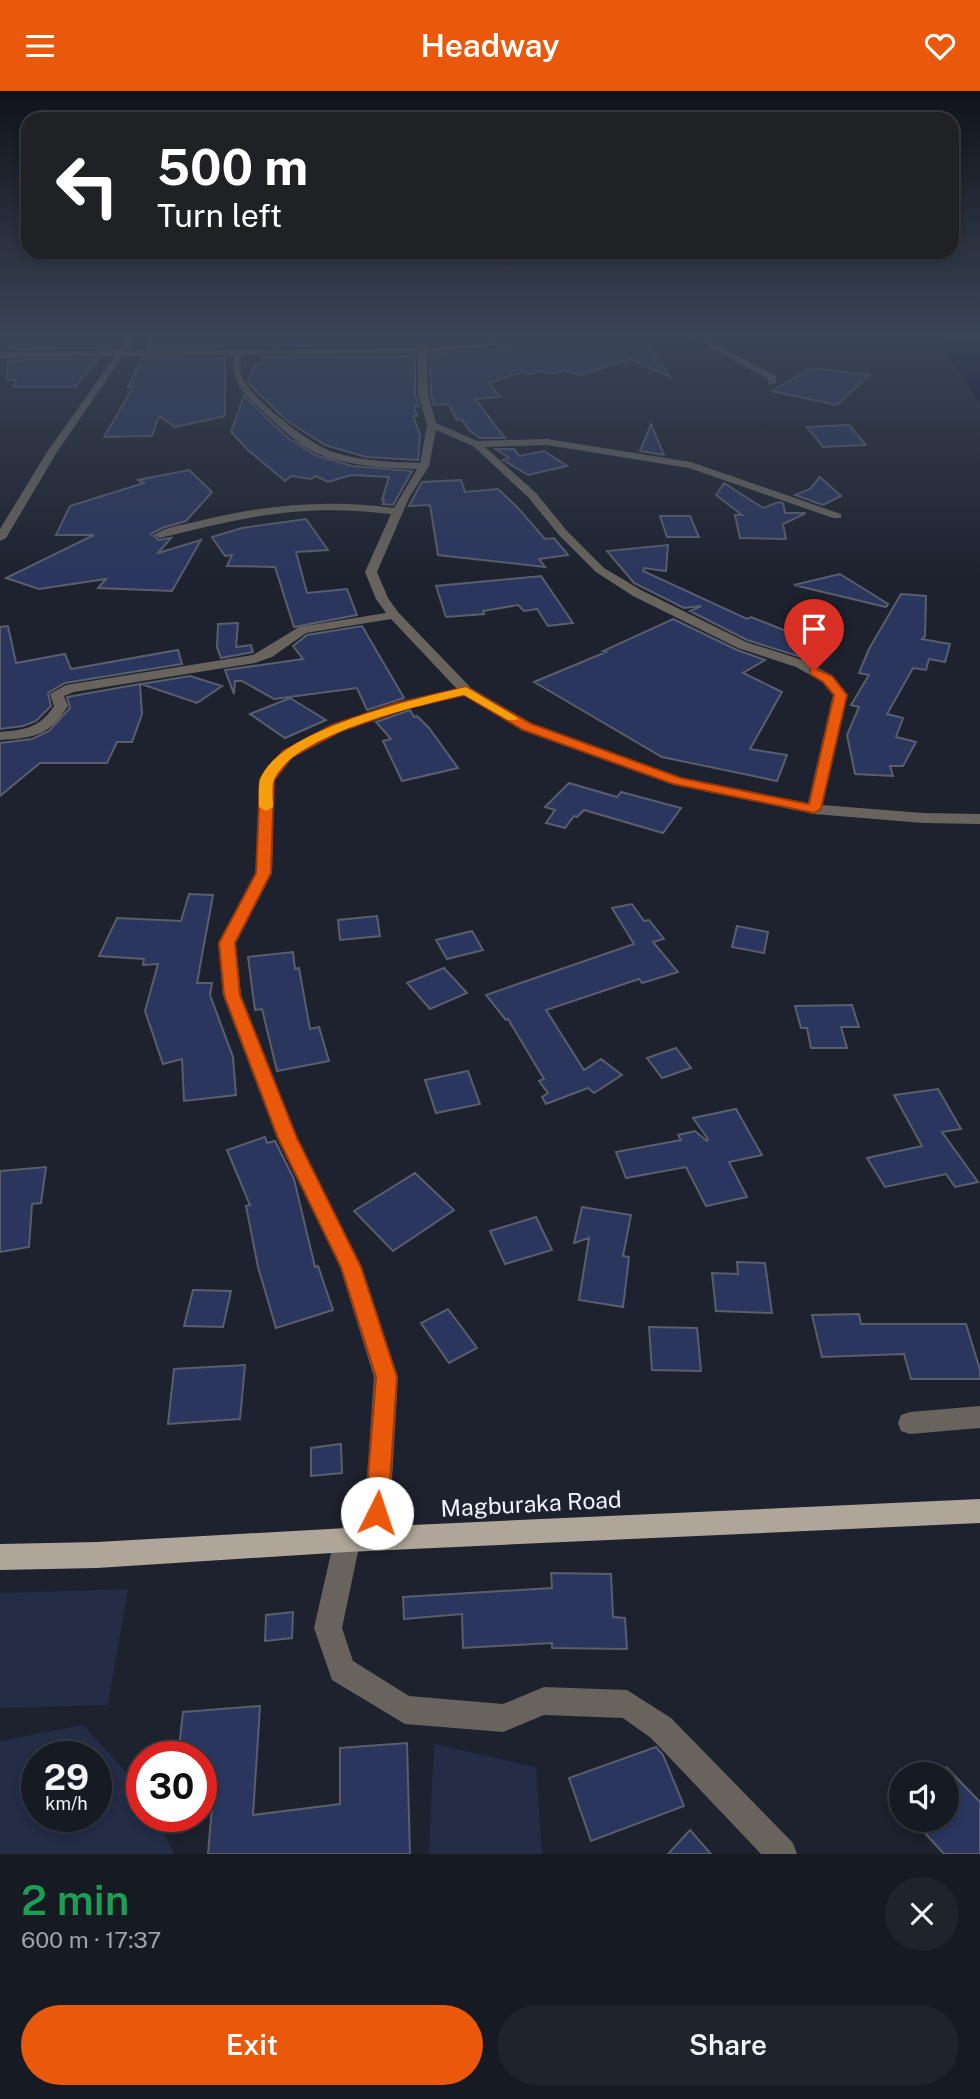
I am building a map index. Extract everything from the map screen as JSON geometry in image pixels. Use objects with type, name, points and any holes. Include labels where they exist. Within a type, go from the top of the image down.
[{"type":"main road","name":"Magburaka Road","points":[[0,1557],[97,1555],[347,1540],[980,1511]]},
{"type":"street","points":[[0,538],[76,415]]},
{"type":"street","points":[[273,415],[316,449],[344,457],[424,466]]},
{"type":"street","points":[[429,415],[432,425],[430,447],[424,466],[398,512],[371,572],[382,599],[394,615],[466,691],[528,727],[678,781],[814,809],[923,818],[980,819]]},
{"type":"street","points":[[432,425],[476,444],[532,495],[563,533],[600,570],[637,593],[742,645],[801,664],[828,679],[841,695],[814,809]]},
{"type":"street","points":[[476,444],[547,442],[691,465],[726,474]]},
{"type":"street","points":[[691,465],[837,516]]},
{"type":"street","points":[[160,535],[221,517],[272,506],[352,504],[398,512]]},
{"type":"street","points":[[0,736],[43,729],[53,720],[61,706],[57,694],[71,688],[265,657],[290,636],[303,630],[394,615]]},
{"type":"street","points":[[466,691],[401,706],[337,728],[287,754],[267,779],[264,873],[227,943],[232,995],[288,1138],[351,1267],[386,1377],[377,1513],[347,1540],[328,1628],[342,1669],[405,1710],[503,1718],[544,1701],[627,1703],[661,1728],[782,1854]]},
{"type":"street","points":[[910,1423],[980,1417]]},
{"type":"shaded area","points":[[128,1589],[108,1705],[0,1708],[0,1593]]},
{"type":"shaded area","points":[[83,1725],[98,1741],[21,1741],[21,1832],[112,1832],[112,1756],[126,1772],[126,1832],[164,1832],[174,1854],[0,1854],[0,1741]]},
{"type":"shaded area","points":[[434,1744],[536,1767],[542,1854],[429,1854]]},
{"type":"building","points":[[117,415],[225,415],[175,427],[159,416],[152,436],[104,437]]},
{"type":"building","points":[[237,415],[264,415],[287,437],[315,455],[352,466],[412,471],[393,505],[383,504],[389,477],[351,475],[328,482],[316,476],[311,479],[291,476],[285,481],[231,432]]},
{"type":"building","points":[[281,415],[417,415],[413,416],[420,435],[418,460],[366,457],[325,445]]},
{"type":"building","points":[[455,415],[488,415],[505,438],[480,438],[470,431],[461,419],[457,420]]},
{"type":"building","points":[[651,424],[664,455],[640,451]]},
{"type":"building","points":[[849,425],[866,445],[823,447],[807,427]]},
{"type":"building","points":[[496,449],[514,449],[519,456],[544,451],[567,466],[528,475],[503,460],[509,458]]},
{"type":"building","points":[[189,470],[212,492],[186,521],[151,534],[159,540],[171,538],[158,553],[201,540],[172,591],[98,588],[106,579],[39,589],[6,578],[94,535],[56,535],[70,506],[144,483],[138,480]]},
{"type":"building","points":[[820,477],[841,496],[823,505],[795,495],[810,489]]},
{"type":"building","points":[[461,480],[465,492],[498,489],[545,539],[554,538],[568,555],[539,559],[545,567],[438,555],[430,505],[409,506],[422,482]]},
{"type":"building","points":[[724,483],[763,508],[779,502],[783,503],[785,513],[806,513],[783,524],[786,539],[740,538],[735,515],[742,515],[716,495]]},
{"type":"building","points":[[660,516],[690,516],[699,537],[667,537]]},
{"type":"building","points":[[306,519],[328,550],[296,552],[307,593],[347,589],[357,615],[294,627],[275,567],[227,566],[232,555],[225,556],[212,537],[242,528]]},
{"type":"building","points":[[668,545],[666,571],[644,568],[643,571],[747,619],[751,617],[824,646],[804,658],[747,640],[690,611],[701,606],[684,608],[634,583],[607,551]]},
{"type":"building","points":[[840,574],[888,604],[886,607],[794,585]]},
{"type":"building","points":[[541,576],[573,623],[548,626],[537,609],[524,611],[518,605],[483,611],[484,614],[446,617],[436,586]]},
{"type":"building","points":[[901,594],[926,596],[925,636],[922,639],[950,644],[945,662],[929,659],[926,670],[913,668],[887,714],[903,718],[896,737],[916,742],[903,766],[890,766],[893,776],[855,774],[847,735],[859,707],[851,705],[869,675],[859,673],[869,649]]},
{"type":"building","points":[[673,619],[737,650],[765,660],[743,673],[782,692],[750,749],[787,755],[777,781],[662,757],[534,682],[606,652],[603,651]]},
{"type":"building","points":[[238,623],[236,647],[251,645],[253,652],[221,658],[217,647],[218,624]]},
{"type":"building","points":[[8,626],[16,663],[65,654],[71,669],[178,650],[182,664],[65,683],[48,693],[51,706],[36,721],[0,729],[0,627]]},
{"type":"building","points":[[362,626],[404,698],[367,710],[357,688],[274,699],[242,681],[235,681],[234,694],[225,670],[303,659],[293,646],[307,635]]},
{"type":"building","points":[[190,676],[222,686],[197,703],[141,684]]},
{"type":"building","points":[[140,684],[142,714],[132,742],[117,742],[107,763],[40,763],[0,796],[0,743],[32,739],[49,731],[70,708],[67,697]]},
{"type":"building","points":[[290,698],[326,720],[285,738],[250,714]]},
{"type":"building","points":[[410,710],[414,717],[417,716],[429,728],[458,768],[402,781],[383,741],[391,739],[376,722]]},
{"type":"building","points":[[569,783],[617,797],[621,792],[681,808],[663,833],[584,810],[577,817],[574,816],[565,828],[546,823],[555,810],[545,807]]},
{"type":"building","points":[[189,894],[213,895],[197,983],[212,983],[210,995],[233,1057],[236,1095],[184,1101],[182,1059],[163,1064],[145,1011],[158,964],[143,965],[144,959],[99,956],[117,918],[181,921]]},
{"type":"building","points":[[632,904],[644,921],[649,920],[664,939],[653,942],[678,972],[642,983],[639,979],[546,1010],[584,1070],[601,1059],[622,1075],[594,1093],[588,1088],[546,1104],[542,1097],[548,1093],[539,1081],[544,1079],[508,1019],[506,1020],[486,995],[634,944],[612,908]]},
{"type":"building","points":[[377,916],[380,936],[340,940],[338,920]]},
{"type":"building","points":[[737,926],[768,932],[764,953],[732,947]]},
{"type":"building","points":[[472,931],[483,950],[447,959],[436,940]]},
{"type":"building","points":[[293,952],[295,969],[299,968],[310,1029],[319,1027],[329,1061],[277,1071],[262,1009],[255,1010],[248,957]]},
{"type":"building","points":[[444,968],[467,993],[430,1009],[407,983]]},
{"type":"building","points":[[852,1005],[859,1027],[841,1027],[847,1048],[811,1048],[807,1028],[801,1028],[795,1006]]},
{"type":"building","points":[[676,1048],[691,1068],[662,1078],[647,1058]]},
{"type":"building","points":[[468,1071],[480,1104],[436,1113],[425,1080]]},
{"type":"building","points":[[938,1089],[961,1129],[942,1132],[978,1182],[955,1187],[946,1174],[885,1187],[867,1158],[922,1146],[894,1095]]},
{"type":"building","points":[[736,1109],[762,1155],[729,1162],[747,1197],[706,1206],[686,1167],[626,1178],[616,1152],[681,1140],[678,1135],[695,1131],[707,1141],[693,1118]]},
{"type":"building","points":[[265,1137],[267,1143],[275,1141],[294,1179],[315,1267],[318,1266],[333,1310],[276,1328],[258,1267],[246,1206],[250,1205],[227,1150]]},
{"type":"building","points":[[46,1167],[41,1203],[32,1204],[29,1247],[0,1252],[0,1171]]},
{"type":"building","points":[[415,1173],[454,1210],[393,1251],[354,1211]]},
{"type":"building","points":[[582,1207],[631,1215],[623,1256],[629,1257],[623,1307],[579,1300],[589,1238],[574,1243]]},
{"type":"building","points":[[536,1217],[552,1250],[505,1264],[490,1231]]},
{"type":"building","points":[[737,1262],[765,1263],[772,1313],[716,1311],[712,1273],[738,1274]]},
{"type":"building","points":[[193,1290],[231,1291],[223,1327],[184,1326]]},
{"type":"building","points":[[448,1309],[477,1348],[449,1363],[421,1323]]},
{"type":"building","points":[[859,1314],[861,1324],[966,1324],[980,1370],[980,1379],[911,1379],[904,1354],[822,1357],[812,1315]]},
{"type":"building","points":[[649,1327],[697,1328],[701,1371],[652,1370]]},
{"type":"building","points":[[245,1365],[240,1419],[168,1424],[174,1369]]},
{"type":"building","points":[[341,1444],[342,1473],[311,1476],[311,1448]]},
{"type":"building","points":[[551,1573],[611,1574],[613,1617],[625,1618],[627,1649],[552,1648],[552,1643],[463,1648],[462,1614],[404,1619],[403,1597],[552,1588]]},
{"type":"building","points":[[293,1612],[292,1638],[265,1641],[266,1615]]},
{"type":"building","points":[[260,1706],[253,1815],[340,1804],[340,1748],[407,1743],[410,1854],[208,1854],[210,1832],[217,1832],[217,1741],[180,1741],[183,1712]]},
{"type":"building","points":[[656,1747],[663,1755],[684,1806],[591,1841],[569,1778]]},
{"type":"building","points":[[959,1780],[980,1802],[980,1854],[944,1854],[924,1832],[959,1832]]},
{"type":"building","points":[[690,1830],[711,1854],[668,1854]]},
{"type":"slow traffic","points":[[266,807],[267,779],[287,754],[337,728],[401,706],[466,691],[512,718]]},
{"type":"route","points":[[377,1513],[386,1377],[351,1267],[288,1138],[232,995],[227,943],[264,873],[267,779],[287,754],[337,728],[401,706],[466,691],[528,727],[607,757],[678,781],[814,809],[841,695],[828,679],[814,671]]}]
